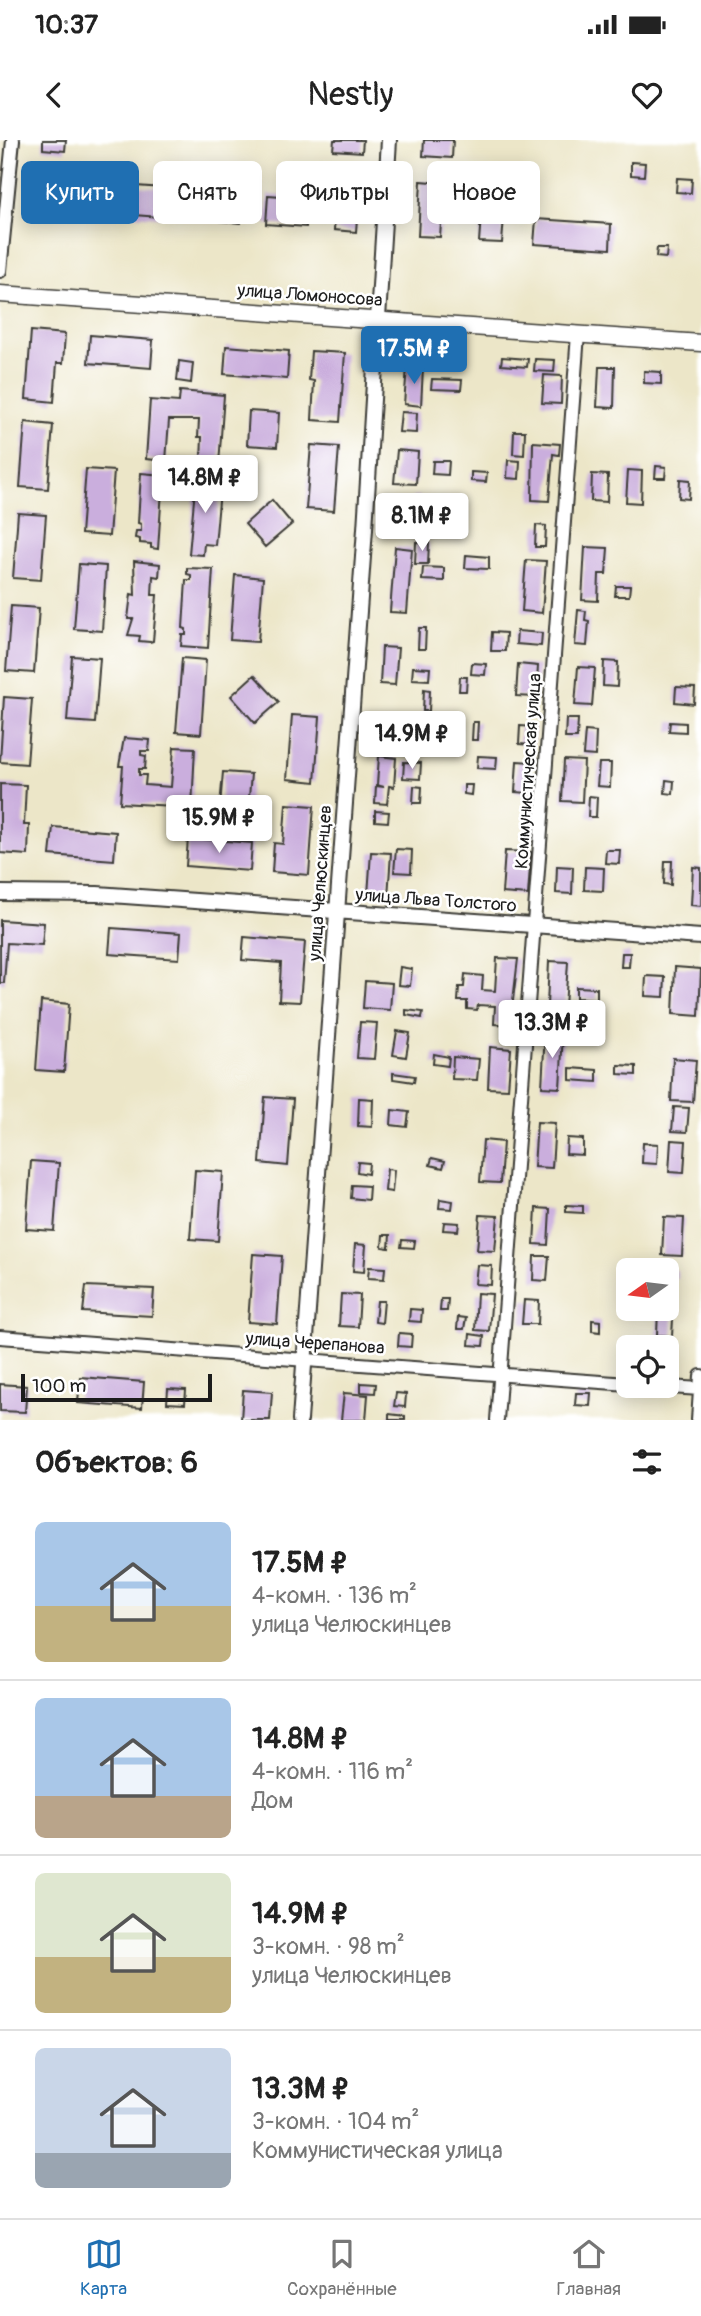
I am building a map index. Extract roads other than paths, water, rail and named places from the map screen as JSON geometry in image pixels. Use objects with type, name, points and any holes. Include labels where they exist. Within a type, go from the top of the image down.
[{"type":"main road","name":"улица Ломоносова","points":[[0,294],[701,343]]},
{"type":"street","points":[[0,271],[13,140]]},
{"type":"street","name":"улица Челюскинцев","points":[[300,1420],[365,530],[389,140]]},
{"type":"street","name":"Коммунистическая улица","points":[[497,1420],[578,334]]},
{"type":"street","name":"улица Льва Толстого","points":[[0,893],[97,894],[701,937]]},
{"type":"street","name":"улица Черепанова","points":[[0,1338],[616,1383]]},
{"type":"street","points":[[679,1384],[701,1383],[698,1420]]}]
